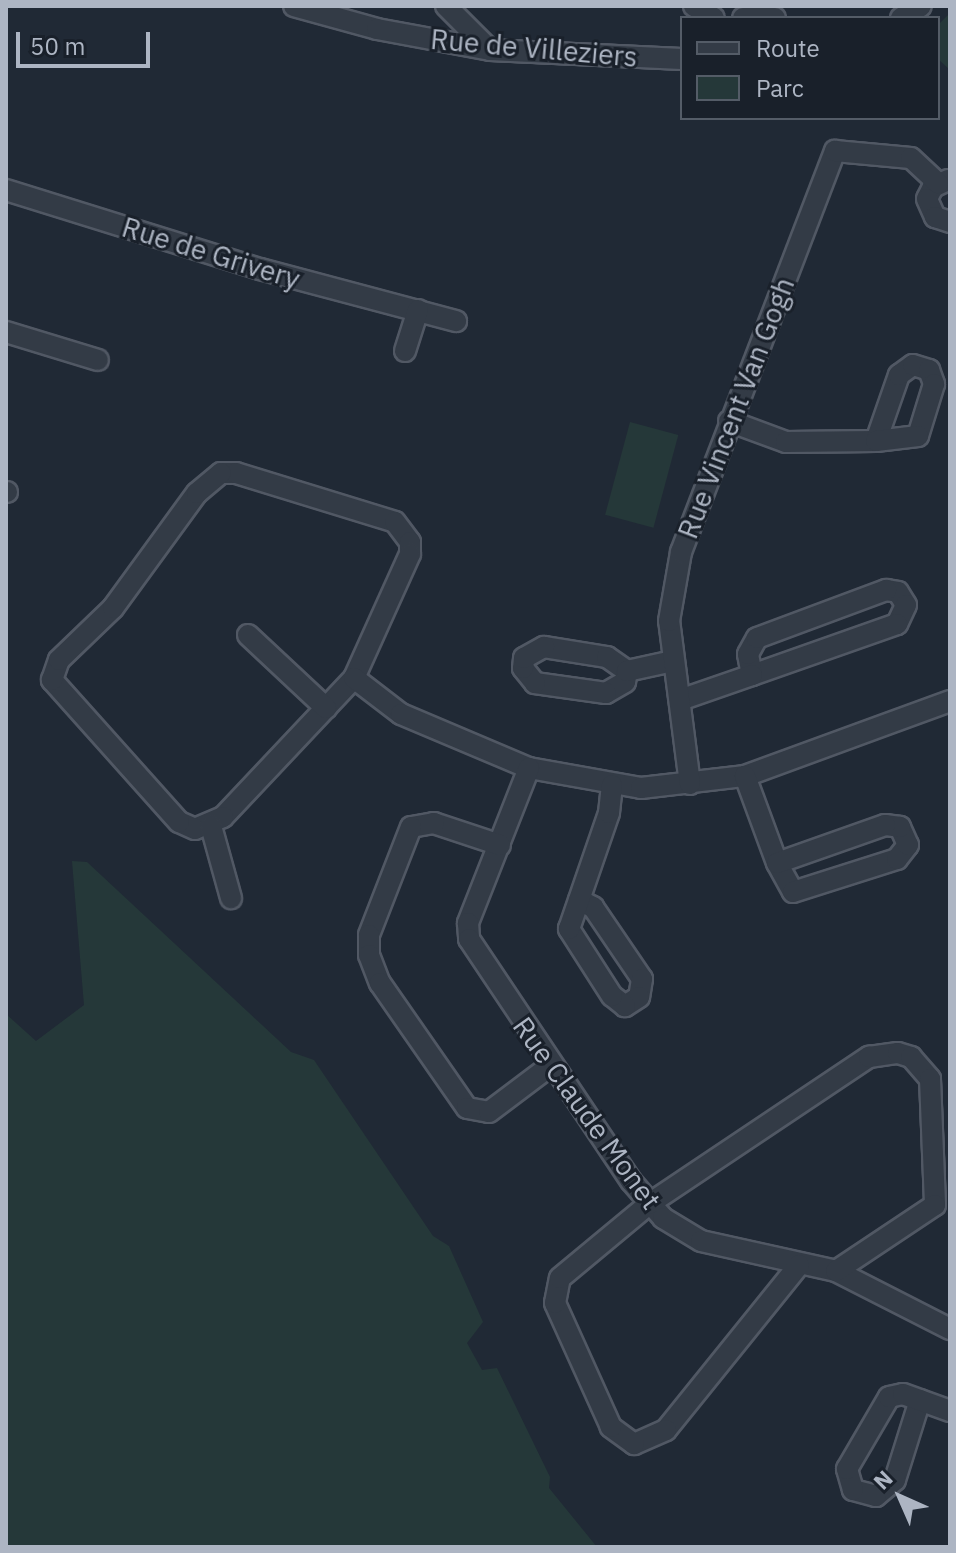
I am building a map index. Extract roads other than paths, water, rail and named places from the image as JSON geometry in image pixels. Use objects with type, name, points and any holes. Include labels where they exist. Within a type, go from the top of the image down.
[{"type":"street","name":"Rue de Villeziers","points":[[294,6],[377,29],[490,50],[680,59]]},
{"type":"street","points":[[446,6],[490,50]]},
{"type":"street","name":"Rue Vincent Van Gogh","points":[[690,784],[669,621],[681,552],[835,151],[911,158],[944,182],[929,193],[928,206],[935,217],[950,222]]},
{"type":"street","name":"Rue de Grivery","points":[[6,190],[260,269],[456,321]]},
{"type":"street","points":[[405,351],[418,310]]},
{"type":"street","points":[[6,332],[98,360]]},
{"type":"street","points":[[729,421],[786,442],[876,441]]},
{"type":"street","points":[[236,473],[395,522],[404,531],[410,554],[354,678],[211,826],[195,829],[179,822],[52,680],[59,660],[113,608],[208,481],[236,473]]},
{"type":"street","points":[[680,700],[752,675],[897,624],[906,614],[904,599],[886,590],[757,638],[748,654],[752,675]]},
{"type":"street","points":[[248,635],[326,708]]},
{"type":"street","points":[[627,671],[673,661]]},
{"type":"street","points":[[354,678],[401,714],[529,768],[612,785],[690,784],[745,776],[950,701]]},
{"type":"street","name":"Rue Claude Monet","points":[[529,768],[468,923],[469,939],[550,1066],[649,1204],[701,1241],[836,1271],[950,1329]]},
{"type":"street","points":[[745,776],[777,863],[787,887],[800,892],[897,859],[908,845],[900,827],[885,825],[777,863]]},
{"type":"street","points":[[579,900],[593,907],[642,979],[639,997],[625,1006],[612,996],[569,929],[579,900],[609,813],[612,785]]},
{"type":"street","points":[[500,845],[434,823],[411,827],[369,935],[369,955],[380,983],[467,1108],[489,1112],[550,1066]]},
{"type":"street","points":[[211,826],[231,898]]},
{"type":"street","points":[[799,1265],[666,1430],[634,1444],[611,1427],[555,1303],[555,1291],[570,1267],[649,1204],[869,1057],[883,1051],[911,1057],[930,1079],[935,1205],[836,1271]]},
{"type":"street","points":[[920,1400],[895,1480],[876,1496],[853,1490],[847,1469],[880,1407],[889,1397],[903,1394],[920,1400],[950,1411]]}]
